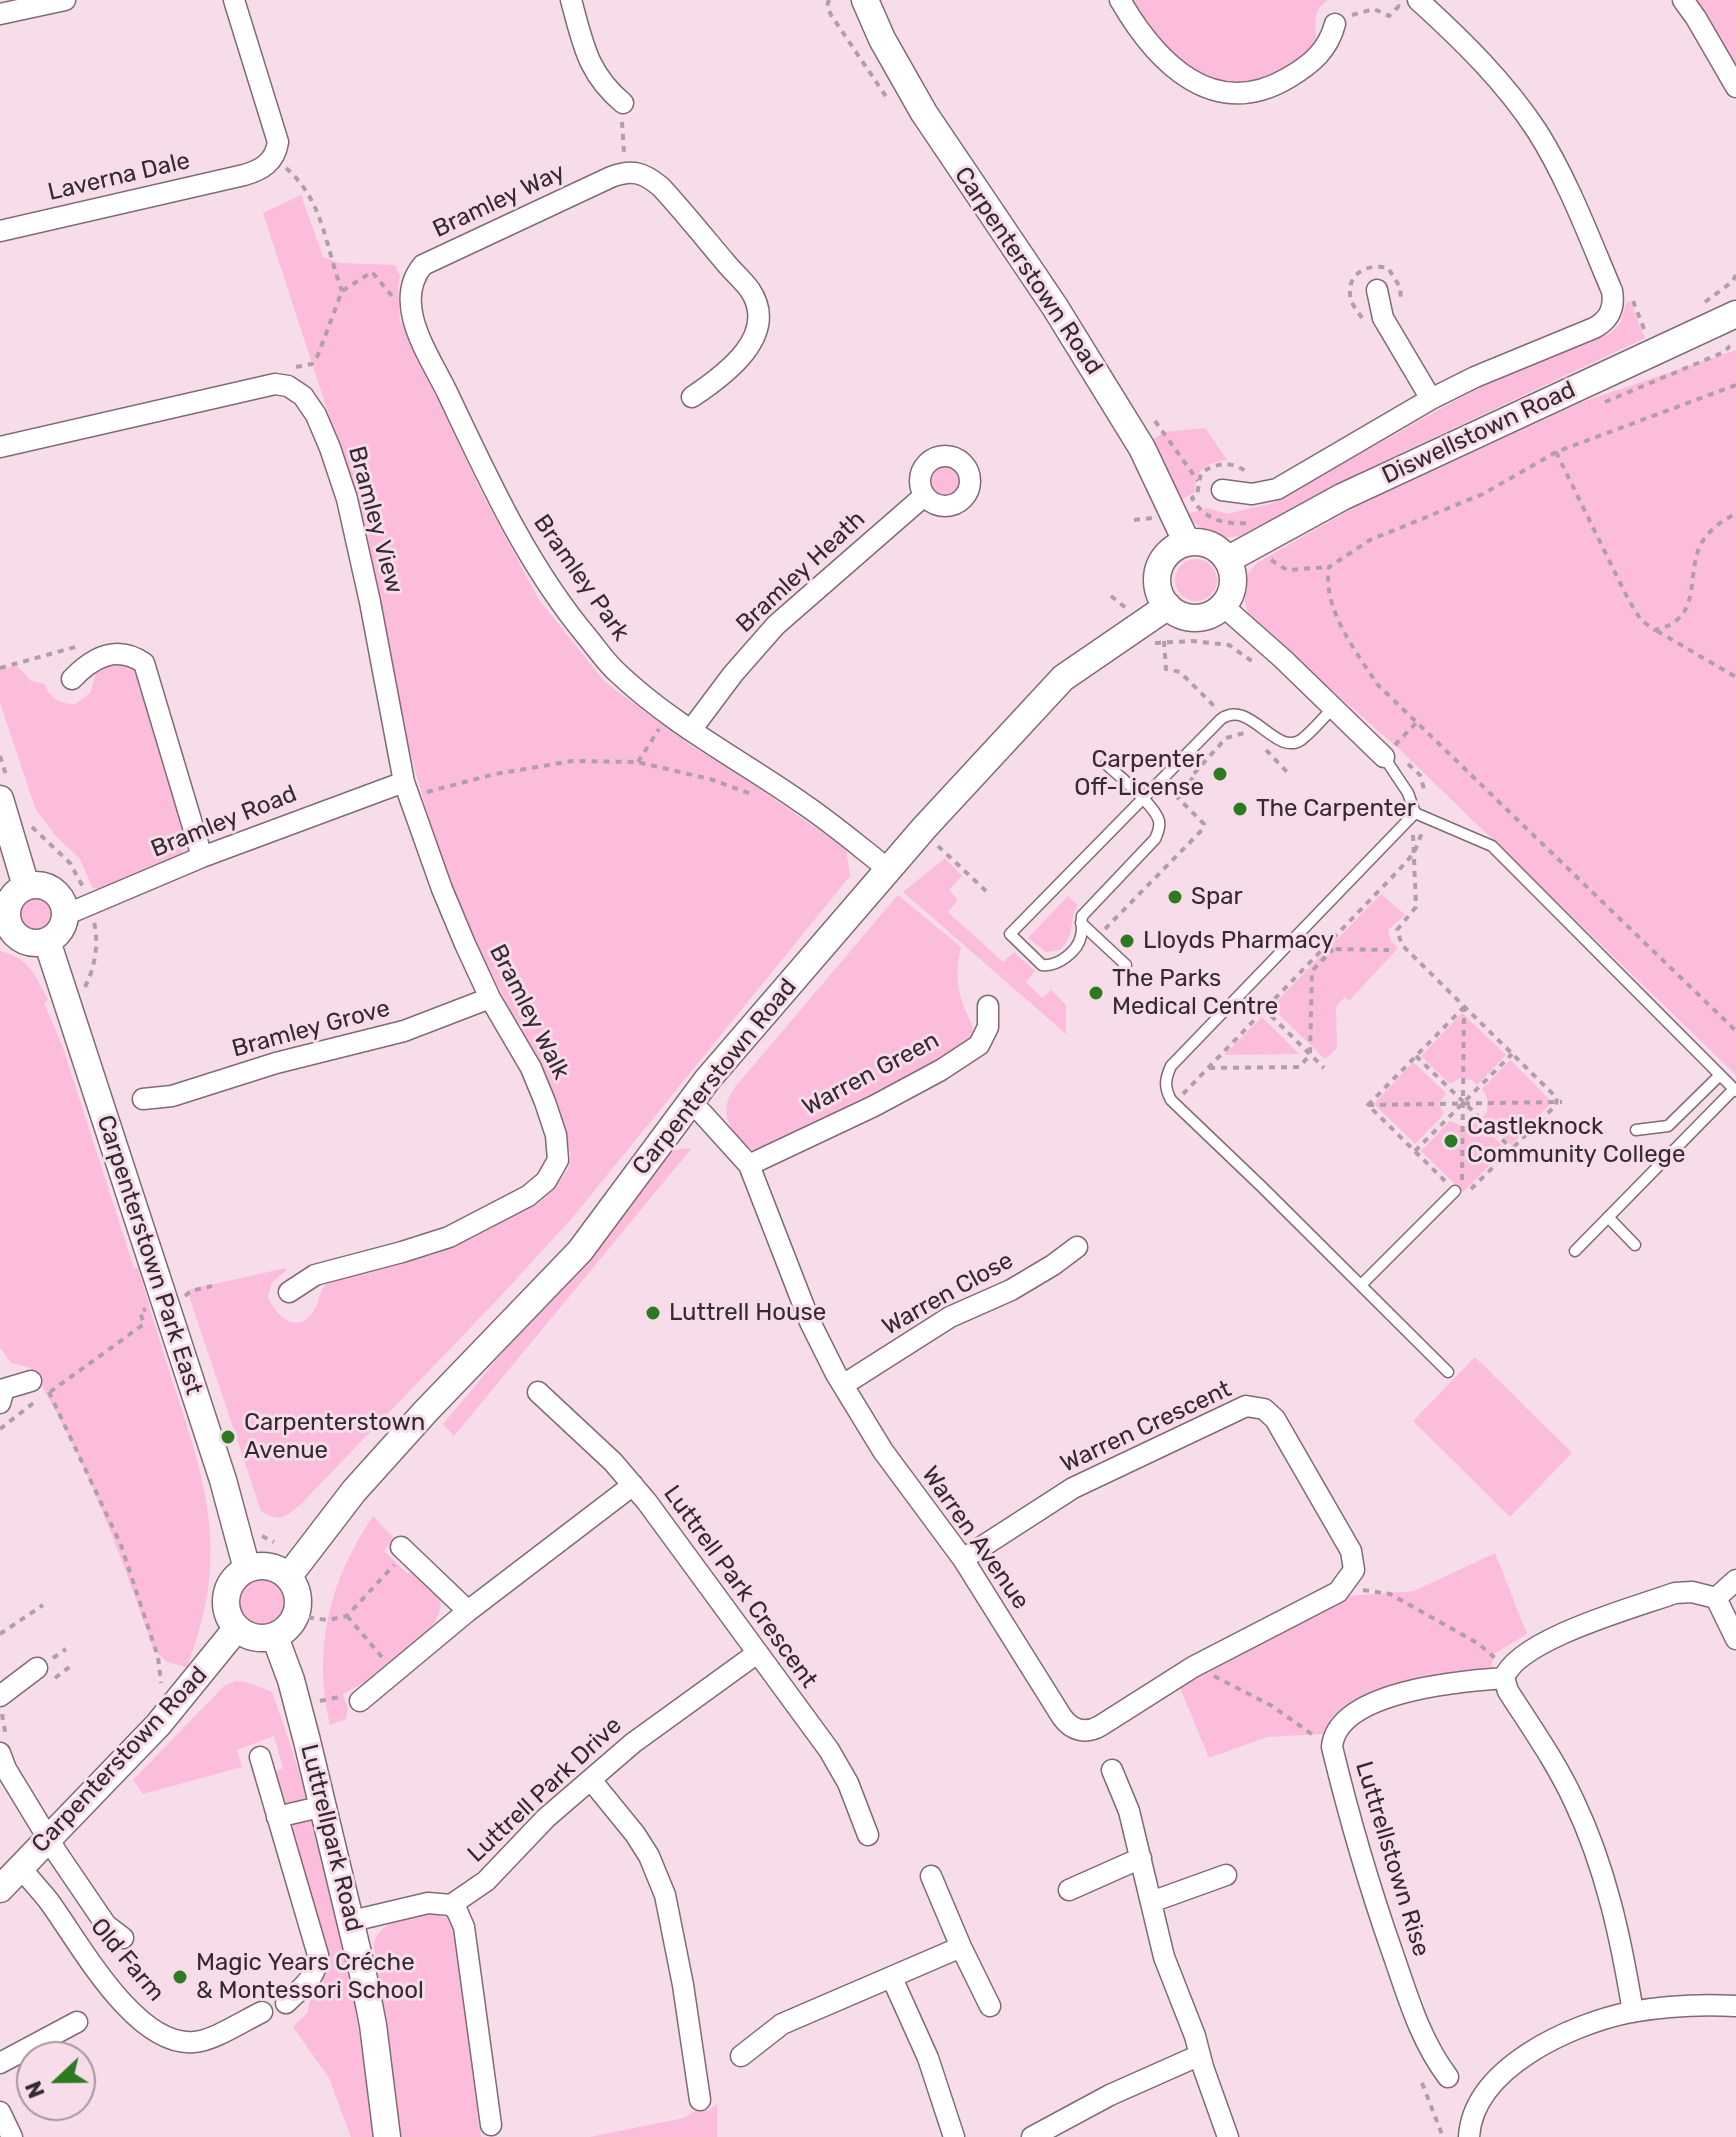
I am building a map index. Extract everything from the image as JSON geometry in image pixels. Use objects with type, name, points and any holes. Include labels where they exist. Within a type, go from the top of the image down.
[{"type":"street","points":[[0,14],[65,0]]},
{"type":"street","points":[[234,0],[278,142],[274,157]]},
{"type":"street","points":[[571,0],[595,75],[623,103]]},
{"type":"street","name":"Carpenterstown Road","points":[[865,0],[882,39],[924,113],[1055,307],[1142,448],[1187,543]]},
{"type":"street","points":[[1120,0],[1139,30],[1169,64],[1193,81],[1225,93],[1260,90],[1295,74],[1327,47],[1335,24]]},
{"type":"street","points":[[1683,0],[1735,84]]},
{"type":"street","points":[[1222,490],[1252,494],[1277,489],[1431,399],[1475,377],[1594,328],[1610,315],[1614,301],[1612,291],[1567,187],[1537,132],[1489,69],[1414,8]]},
{"type":"street","name":"Laverna Dale","points":[[0,231],[250,174],[274,157]]},
{"type":"street","points":[[628,171],[648,176],[661,187],[750,290],[759,311],[757,332],[749,347],[729,369],[692,397]]},
{"type":"street","name":"Bramley Way","points":[[409,299],[413,278],[423,265],[628,171]]},
{"type":"street","points":[[1377,290],[1383,318],[1431,399]]},
{"type":"street","name":"Bramley Park","points":[[409,299],[429,354],[503,510],[542,577],[573,621],[616,671],[669,714],[802,802],[888,869]]},
{"type":"street","name":"Diswellstown Road","points":[[1227,560],[1256,532],[1369,484],[1736,314]]},
{"type":"street","name":"Bramley View","points":[[0,447],[270,385],[297,390],[310,405],[326,436],[347,499],[407,790]]},
{"type":"street","name":"Bramley Heath","points":[[691,730],[733,674],[776,625],[924,496]]},
{"type":"street","points":[[1187,543],[1213,547],[1227,560],[1232,572],[1233,585],[1223,606],[1210,615],[1195,618],[1181,615],[1168,606],[1160,594],[1158,573],[1168,554],[1187,543]]},
{"type":"street","name":"Carpenterstown Road","points":[[288,1577],[354,1491],[395,1445],[580,1251],[689,1103],[749,1028],[925,827],[1063,678],[1168,606]]},
{"type":"street","points":[[1223,606],[1333,708],[1388,752]]},
{"type":"street","points":[[72,679],[87,663],[104,655],[131,655],[144,663],[202,857]]},
{"type":"street","name":"Bramley Road","points":[[65,915],[202,857],[407,790]]},
{"type":"street","name":"Bramley Walk","points":[[289,1292],[315,1275],[449,1237],[528,1196],[546,1181],[558,1160],[547,1104],[531,1068],[490,998],[443,891],[407,790]]},
{"type":"street","points":[[0,799],[26,886]]},
{"type":"street","points":[[45,885],[54,890],[64,905],[65,915],[60,931],[47,941],[28,942],[4,924],[7,905],[18,890],[26,886],[45,885]]},
{"type":"street","name":"Carpenterstown Park East","points":[[47,941],[223,1480],[247,1569]]},
{"type":"street","name":"Bramley Grove","points":[[143,1099],[172,1096],[276,1063],[404,1031],[490,998]]},
{"type":"street","name":"Warren Green","points":[[749,1165],[874,1106],[941,1070],[979,1045],[988,1027],[988,1006]]},
{"type":"street","name":"Warren Avenue","points":[[689,1103],[711,1122],[749,1165],[809,1318],[843,1385],[883,1451],[963,1559],[1066,1723],[1073,1728],[1094,1730],[1193,1667],[1338,1592],[1346,1583]]},
{"type":"street","name":"Warren Close","points":[[843,1385],[950,1317],[1011,1290],[1077,1247]]},
{"type":"street","points":[[1,1388],[31,1381]]},
{"type":"street","name":"Luttrell Park Crescent","points":[[538,1392],[633,1485],[829,1750],[848,1783],[868,1835]]},
{"type":"street","name":"Warren Crescent","points":[[963,1559],[1073,1488],[1246,1406],[1264,1409],[1275,1419],[1344,1538],[1351,1551],[1354,1570],[1346,1583]]},
{"type":"street","points":[[360,1701],[468,1611],[633,1485]]},
{"type":"street","points":[[401,1547],[468,1611]]},
{"type":"street","points":[[269,1566],[288,1577],[298,1596],[296,1616],[291,1625],[275,1637],[254,1638],[237,1628],[230,1619],[226,1596],[238,1575],[247,1569],[269,1566]]},
{"type":"street","points":[[1716,1598],[1736,1580]]},
{"type":"street","points":[[1633,2012],[1619,1931],[1597,1855],[1567,1787],[1508,1691],[1504,1678],[1508,1668],[1520,1657],[1570,1630],[1675,1593],[1692,1592],[1716,1598],[1736,1639]]},
{"type":"street","name":"Carpenterstown Road","points":[[0,1889],[158,1725],[237,1628]]},
{"type":"street","name":"Luttrellpark Road","points":[[275,1637],[298,1707],[352,1921],[373,2025],[387,2137]]},
{"type":"street","name":"Luttrell Park Drive","points":[[451,1905],[486,1881],[546,1818],[648,1732],[756,1654]]},
{"type":"street","points":[[3,1703],[42,1675]]},
{"type":"street","name":"Luttrellstown Rise","points":[[1448,2077],[1431,2053],[1396,1962],[1357,1842],[1332,1747],[1335,1732],[1350,1714],[1440,1684],[1504,1678]]},
{"type":"street","points":[[3,1748],[6,1769],[49,1839],[106,1925],[123,1938]]},
{"type":"street","points":[[260,1757],[318,1955],[318,1967],[313,1976],[286,2003]]},
{"type":"street","points":[[1112,1770],[1129,1811],[1164,1957],[1195,2036],[1228,2137]]},
{"type":"street","points":[[591,1780],[635,1834],[649,1856],[665,1895],[683,1985],[700,2100]]},
{"type":"street","points":[[277,1817],[324,1806]]},
{"type":"street","points":[[1069,1890],[1141,1858]]},
{"type":"street","name":"Old Farm","points":[[20,1867],[48,1900],[91,1967],[135,2015],[162,2035],[191,2043],[202,2041],[262,2012]]},
{"type":"street","points":[[1151,1902],[1226,1875]]},
{"type":"street","points":[[931,1876],[990,2006]]},
{"type":"street","points":[[352,1921],[428,1903],[451,1905],[457,1911],[464,1927],[491,2125]]},
{"type":"street","points":[[741,2056],[782,2024],[961,1947]]},
{"type":"street","points":[[892,1978],[928,2058],[954,2137]]},
{"type":"street","points":[[1469,2137],[1474,2109],[1480,2098],[1508,2069],[1542,2045],[1633,2012],[1694,2005],[1736,2006]]},
{"type":"street","points":[[0,2063],[77,2022]]},
{"type":"street","points":[[1032,2137],[1110,2095],[1200,2055]]},
{"type":"street","points":[[0,2112],[12,2137]]},
{"type":"lane","points":[[1106,764],[1141,798],[1157,815],[1159,831],[1083,918],[1078,944],[1062,960],[1049,966],[1042,965],[1010,934],[1141,798],[1221,719],[1238,714],[1281,740],[1292,743],[1301,740],[1333,708]]},
{"type":"lane","points":[[1388,752],[1417,816],[1492,846],[1735,1090],[1575,1251]]},
{"type":"lane","points":[[1417,816],[1171,1066],[1165,1088],[1175,1103],[1448,1372]]},
{"type":"lane","points":[[1083,918],[1126,965]]},
{"type":"lane","points":[[1636,1130],[1668,1126],[1720,1075]]},
{"type":"lane","points":[[1361,1285],[1455,1191]]},
{"type":"lane","points":[[1608,1217],[1635,1245]]},
{"type":"path","points":[[1335,24],[1367,9],[1389,16],[1399,6],[1414,8]]},
{"type":"path","points":[[623,103],[624,157],[628,171]]},
{"type":"path","points":[[274,157],[301,180],[311,196],[342,291]]},
{"type":"path","points":[[1365,324],[1350,294],[1356,275],[1362,270],[1372,266],[1388,268],[1400,287],[1402,297],[1399,305]]},
{"type":"path","points":[[289,367],[306,367],[314,362],[342,291],[372,272],[393,296],[409,299]]},
{"type":"path","points":[[1703,303],[1736,275]]},
{"type":"path","points":[[1722,345],[1736,344]]},
{"type":"path","points":[[1255,476],[1232,464],[1212,466],[1201,473],[1197,495],[1192,498],[1205,515],[1256,532],[1271,561],[1281,568],[1329,567],[1370,540],[1483,494],[1556,452],[1736,385]]},
{"type":"path","points":[[1556,452],[1641,620],[1736,677]]},
{"type":"path","points":[[1655,630],[1672,626],[1690,601],[1699,548],[1725,518],[1736,514]]},
{"type":"path","points":[[1329,567],[1326,582],[1336,613],[1355,651],[1377,684],[1736,1031]]},
{"type":"path","points":[[1164,641],[1166,669],[1180,672],[1217,709],[1229,736]]},
{"type":"path","points":[[1142,648],[1164,641],[1214,642],[1229,645],[1257,665]]},
{"type":"path","points":[[0,668],[85,645]]},
{"type":"path","points":[[637,762],[669,714]]},
{"type":"path","points":[[1416,723],[1388,752],[1420,775],[1426,801],[1417,816],[1414,853],[1416,907],[1397,930],[1398,937],[1402,945],[1559,1102]]},
{"type":"path","points":[[1083,918],[1103,931],[1202,830],[1204,824],[1178,798],[1194,781],[1190,778],[1229,736],[1240,733],[1251,735]]},
{"type":"path","points":[[1260,745],[1289,774]]},
{"type":"path","points":[[407,790],[572,761],[637,762],[710,779],[764,797]]},
{"type":"path","points":[[1175,1103],[1414,853],[1422,835],[1417,816]]},
{"type":"path","points":[[925,827],[941,840],[938,846],[986,891]]},
{"type":"path","points":[[1305,927],[1333,949],[1389,950]]},
{"type":"path","points":[[1209,1068],[1299,1067],[1310,1055],[1312,971],[1333,949]]},
{"type":"path","points":[[1244,990],[1324,1068]]},
{"type":"path","points":[[1367,1105],[1464,1007]]},
{"type":"path","points":[[1464,1007],[1462,1198],[1559,1102]]},
{"type":"path","points":[[1415,1151],[1512,1054]]},
{"type":"path","points":[[1415,1056],[1512,1149]]},
{"type":"path","points":[[1367,1105],[1559,1102]]},
{"type":"path","points":[[1367,1105],[1455,1191]]},
{"type":"path","points":[[0,1429],[76,1370],[144,1324],[140,1312],[164,1302]]},
{"type":"path","points":[[49,1392],[121,1545],[158,1657],[162,1674],[161,1691]]},
{"type":"path","points":[[296,1616],[328,1620],[347,1616],[395,1563],[401,1547]]},
{"type":"path","points":[[1346,1583],[1369,1592],[1390,1594],[1479,1644],[1495,1659],[1502,1652]]},
{"type":"path","points":[[0,1634],[43,1605]]},
{"type":"path","points":[[347,1616],[396,1672]]},
{"type":"path","points":[[42,1675],[72,1665]]},
{"type":"path","points":[[1193,1667],[1248,1692],[1332,1747]]},
{"type":"path","points":[[298,1707],[346,1695],[360,1701]]},
{"type":"path","points":[[3,1703],[3,1748]]},
{"type":"path","points":[[1422,2083],[1443,2137]]},
{"type":"shaded area","points":[[1129,0],[1328,0],[1317,13],[1316,41],[1309,54],[1279,73],[1236,86],[1202,77],[1187,67],[1161,43]]},
{"type":"shaded area","points":[[1692,0],[1736,0],[1736,66],[1733,63]]},
{"type":"shaded area","points":[[301,195],[323,257],[340,263],[395,265],[400,276],[400,320],[482,493],[539,600],[605,682],[693,747],[738,774],[846,849],[850,876],[573,1217],[300,1505],[286,1516],[273,1517],[261,1511],[187,1290],[286,1268],[272,1282],[268,1297],[283,1317],[295,1323],[302,1321],[315,1309],[321,1291],[329,1282],[432,1255],[471,1239],[538,1203],[551,1192],[568,1169],[571,1156],[555,1098],[465,921],[437,847],[401,721],[363,520],[263,213]]},
{"type":"shaded area","points":[[1630,301],[1645,338],[1363,471],[1247,533],[1229,537],[1214,535],[1206,532],[1187,514],[1209,508],[1227,514],[1273,503],[1474,390],[1611,333],[1621,322],[1626,303]]},
{"type":"shaded area","points":[[1736,350],[1736,1075],[1398,748],[1248,614],[1242,587],[1257,563],[1353,508],[1582,402]]},
{"type":"shaded area","points":[[1205,428],[1227,460],[1203,468],[1197,478],[1195,492],[1180,501],[1152,440],[1164,432]]},
{"type":"shaded area","points":[[946,467],[956,471],[960,481],[956,491],[946,495],[936,491],[932,481],[936,471]]},
{"type":"shaded area","points":[[1196,559],[1211,565],[1217,580],[1211,595],[1196,601],[1181,595],[1175,580],[1181,565]]},
{"type":"shaded area","points":[[119,662],[133,667],[138,673],[188,842],[185,850],[175,859],[98,889],[92,887],[80,859],[56,836],[36,810],[0,703],[0,670],[16,665],[31,681],[45,684],[56,700],[75,704],[90,693],[98,667]]},
{"type":"shaded area","points":[[945,858],[962,876],[949,890],[958,900],[948,912],[1003,962],[1014,952],[1035,971],[1026,982],[1042,998],[1051,990],[1066,1005],[1066,1034],[903,892]]},
{"type":"shaded area","points":[[1381,894],[1405,915],[1388,930],[1391,941],[1398,948],[1349,1001],[1345,997],[1336,1006],[1337,1048],[1325,1059],[1271,1007]]},
{"type":"shaded area","points":[[898,895],[961,947],[958,984],[972,1025],[972,1036],[961,1047],[908,1079],[756,1151],[750,1148],[738,1138],[727,1118],[727,1104],[734,1089]]},
{"type":"shaded area","points":[[36,896],[49,902],[55,915],[49,928],[36,934],[23,928],[17,915],[23,902]]},
{"type":"shaded area","points":[[1068,896],[1078,905],[1071,932],[1060,950],[1046,952],[1028,938]]},
{"type":"shaded area","points":[[0,951],[25,963],[48,1000],[44,1003],[62,1045],[134,1268],[138,1268],[197,1459],[205,1492],[211,1558],[208,1592],[187,1667],[167,1662],[154,1650],[114,1542],[68,1435],[31,1368],[11,1363],[0,1348]]},
{"type":"shaded area","points":[[1462,1013],[1506,1055],[1477,1085],[1472,1080],[1460,1078],[1450,1084],[1421,1056]]},
{"type":"shaded area","points":[[1262,1017],[1299,1054],[1224,1055]]},
{"type":"shaded area","points":[[1510,1060],[1552,1102],[1511,1145],[1483,1117],[1487,1112],[1487,1098],[1482,1089]]},
{"type":"shaded area","points":[[1413,1062],[1446,1093],[1439,1104],[1444,1114],[1415,1144],[1374,1104]]},
{"type":"shaded area","points":[[1450,1121],[1465,1127],[1478,1122],[1506,1149],[1463,1192],[1421,1151]]},
{"type":"shaded area","points":[[692,1148],[454,1436],[443,1424],[672,1150]]},
{"type":"shaded area","points":[[1475,1357],[1572,1453],[1510,1517],[1413,1421]]},
{"type":"shaded area","points":[[373,1516],[393,1537],[384,1551],[407,1573],[415,1572],[430,1584],[441,1604],[431,1628],[420,1640],[376,1678],[343,1694],[348,1709],[346,1719],[330,1725],[323,1669],[329,1616],[346,1565]]},
{"type":"shaded area","points":[[1495,1553],[1527,1634],[1494,1654],[1491,1667],[1423,1677],[1370,1692],[1348,1703],[1332,1717],[1324,1734],[1267,1737],[1209,1758],[1178,1683],[1348,1596],[1414,1591]]},
{"type":"shaded area","points":[[262,1580],[279,1586],[285,1603],[279,1620],[262,1626],[245,1620],[239,1603],[245,1586]]},
{"type":"shaded area","points":[[236,1681],[272,1692],[308,1801],[348,1967],[373,2137],[351,2137],[329,2078],[293,2027],[308,2012],[326,1959],[273,1772],[283,1768],[274,1736],[237,1750],[242,1767],[143,1794],[133,1780],[224,1686]]},
{"type":"shaded area","points":[[433,1914],[449,1918],[455,1929],[482,2105],[477,2109],[481,2137],[401,2137],[374,1945],[377,1936],[389,1925]]},
{"type":"shaded area","points":[[717,2104],[717,2137],[590,2137],[684,2118],[695,2111],[708,2111]]},
{"type":"place","name":"Carpenter Off-License","points":[[1220,774]]},
{"type":"place","name":"The Carpenter","points":[[1240,809]]},
{"type":"place","name":"Spar","points":[[1175,897]]},
{"type":"place","name":"Lloyds Pharmacy","points":[[1127,941]]},
{"type":"place","name":"The Parks Medical Centre","points":[[1096,993]]},
{"type":"place","name":"Castleknock Community College","points":[[1451,1141]]},
{"type":"place","name":"Luttrell House","points":[[653,1313]]},
{"type":"place","name":"Carpenterstown Avenue","points":[[228,1437]]},
{"type":"place","name":"Magic Years Créche & Montessori School","points":[[180,1977]]}]
